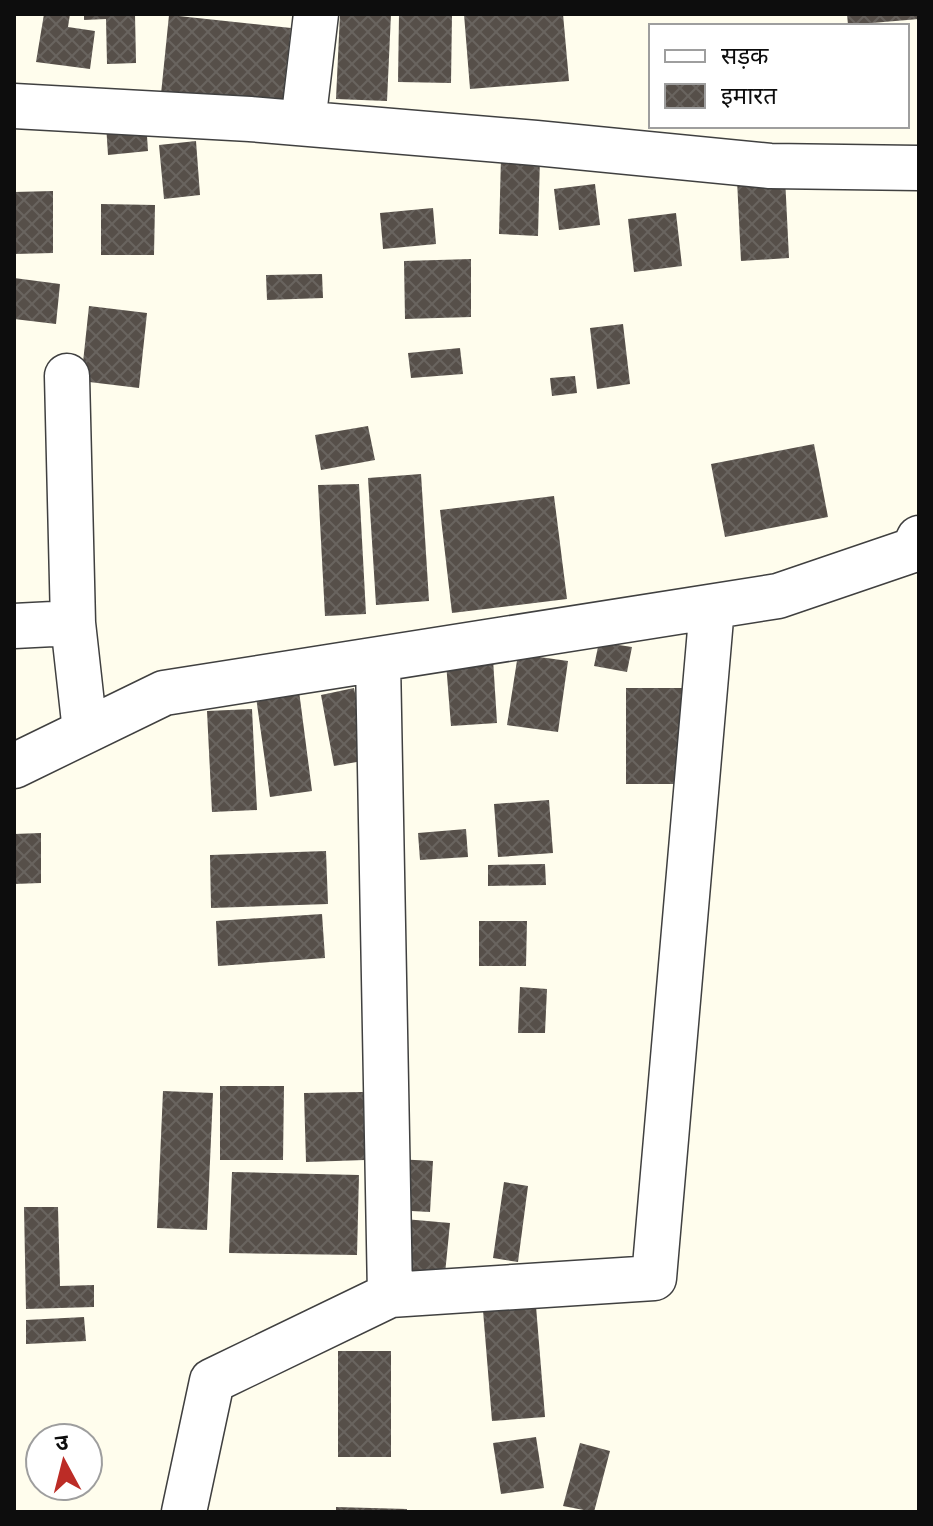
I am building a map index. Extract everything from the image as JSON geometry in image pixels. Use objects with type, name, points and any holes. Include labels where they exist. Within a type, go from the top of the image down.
[{"type":"street","points":[[303,123],[316,14]]},
{"type":"street","points":[[14,106],[303,123],[770,166],[919,168]]},
{"type":"street","points":[[67,376],[73,623],[85,731]]},
{"type":"street","points":[[14,766],[164,693],[778,596],[913,550],[919,538]]},
{"type":"street","points":[[184,1512],[212,1381],[390,1295],[654,1278],[712,607]]},
{"type":"street","points":[[14,626],[73,623]]},
{"type":"street","points":[[378,661],[390,1295]]},
{"type":"building","points":[[44,14],[70,14],[68,27],[95,31],[90,69],[36,62]]},
{"type":"building","points":[[84,14],[135,14],[136,63],[107,64],[106,19],[84,20]]},
{"type":"building","points":[[340,14],[391,14],[387,101],[336,99]]},
{"type":"building","points":[[399,14],[452,14],[451,83],[398,82]]},
{"type":"building","points":[[464,14],[563,14],[569,81],[470,89]]},
{"type":"building","points":[[847,14],[919,14],[919,19],[848,24]]},
{"type":"building","points":[[169,15],[291,28],[282,106],[161,94]]},
{"type":"building","points":[[146,121],[148,151],[108,155],[106,124]]},
{"type":"building","points":[[196,141],[200,195],[164,199],[159,145]]},
{"type":"building","points":[[501,157],[540,157],[538,236],[499,234]]},
{"type":"building","points":[[785,177],[789,258],[741,261],[737,180]]},
{"type":"building","points":[[595,184],[600,225],[559,230],[554,189]]},
{"type":"building","points":[[53,191],[53,253],[14,254],[14,192]]},
{"type":"building","points":[[101,204],[155,205],[154,255],[101,255]]},
{"type":"building","points":[[433,208],[436,244],[383,249],[380,213]]},
{"type":"building","points":[[676,213],[682,266],[634,272],[628,219]]},
{"type":"building","points":[[471,259],[471,317],[405,319],[404,261]]},
{"type":"building","points":[[322,274],[323,298],[267,300],[266,275]]},
{"type":"building","points":[[14,278],[60,284],[56,324],[14,319]]},
{"type":"building","points":[[89,306],[147,313],[139,388],[81,381]]},
{"type":"building","points":[[623,324],[630,384],[597,389],[590,328]]},
{"type":"building","points":[[460,348],[463,374],[411,378],[408,353]]},
{"type":"building","points":[[575,376],[577,393],[552,396],[550,378]]},
{"type":"building","points":[[368,426],[375,460],[321,470],[315,435]]},
{"type":"building","points":[[814,444],[828,517],[725,537],[711,464]]},
{"type":"building","points":[[421,474],[429,601],[376,605],[368,478]]},
{"type":"building","points":[[359,484],[366,614],[325,616],[318,485]]},
{"type":"building","points":[[554,496],[567,599],[452,613],[440,510]]},
{"type":"building","points":[[599,642],[632,647],[627,672],[594,666]]},
{"type":"building","points":[[518,654],[568,661],[558,732],[507,725]]},
{"type":"building","points":[[493,659],[497,723],[451,726],[446,663]]},
{"type":"building","points":[[354,688],[368,760],[334,766],[321,695]]},
{"type":"building","points":[[626,688],[685,688],[685,784],[626,784]]},
{"type":"building","points":[[299,691],[312,791],[270,797],[256,697]]},
{"type":"building","points":[[252,709],[257,810],[212,812],[207,711]]},
{"type":"building","points":[[549,800],[553,853],[498,857],[494,804]]},
{"type":"building","points":[[466,829],[468,857],[420,860],[418,833]]},
{"type":"building","points":[[41,833],[41,883],[14,884],[14,834]]},
{"type":"building","points":[[326,851],[328,904],[211,908],[210,855]]},
{"type":"building","points":[[545,864],[546,885],[488,886],[488,865]]},
{"type":"building","points":[[322,914],[325,958],[218,966],[216,921]]},
{"type":"building","points":[[479,921],[527,921],[526,966],[479,966]]},
{"type":"building","points":[[520,987],[547,989],[545,1033],[518,1033]]},
{"type":"building","points":[[220,1086],[284,1086],[283,1160],[220,1160]]},
{"type":"building","points":[[163,1091],[213,1093],[207,1230],[157,1228]]},
{"type":"building","points":[[363,1092],[365,1160],[306,1162],[304,1093]]},
{"type":"building","points":[[396,1159],[433,1161],[430,1212],[393,1210]]},
{"type":"building","points":[[232,1172],[359,1175],[357,1255],[229,1253]]},
{"type":"building","points":[[504,1182],[528,1186],[518,1262],[493,1258]]},
{"type":"building","points":[[24,1207],[58,1207],[60,1286],[94,1285],[94,1307],[26,1309]]},
{"type":"building","points":[[393,1218],[450,1223],[445,1274],[388,1269]]},
{"type":"building","points":[[535,1294],[545,1417],[492,1421],[482,1298]]},
{"type":"building","points":[[84,1317],[86,1341],[26,1344],[26,1320]]},
{"type":"building","points":[[338,1351],[391,1351],[391,1457],[338,1457]]},
{"type":"building","points":[[536,1437],[544,1488],[501,1494],[493,1443]]},
{"type":"building","points":[[580,1443],[610,1451],[594,1512],[563,1506]]},
{"type":"building","points":[[336,1507],[407,1509],[407,1512],[336,1512]]}]
